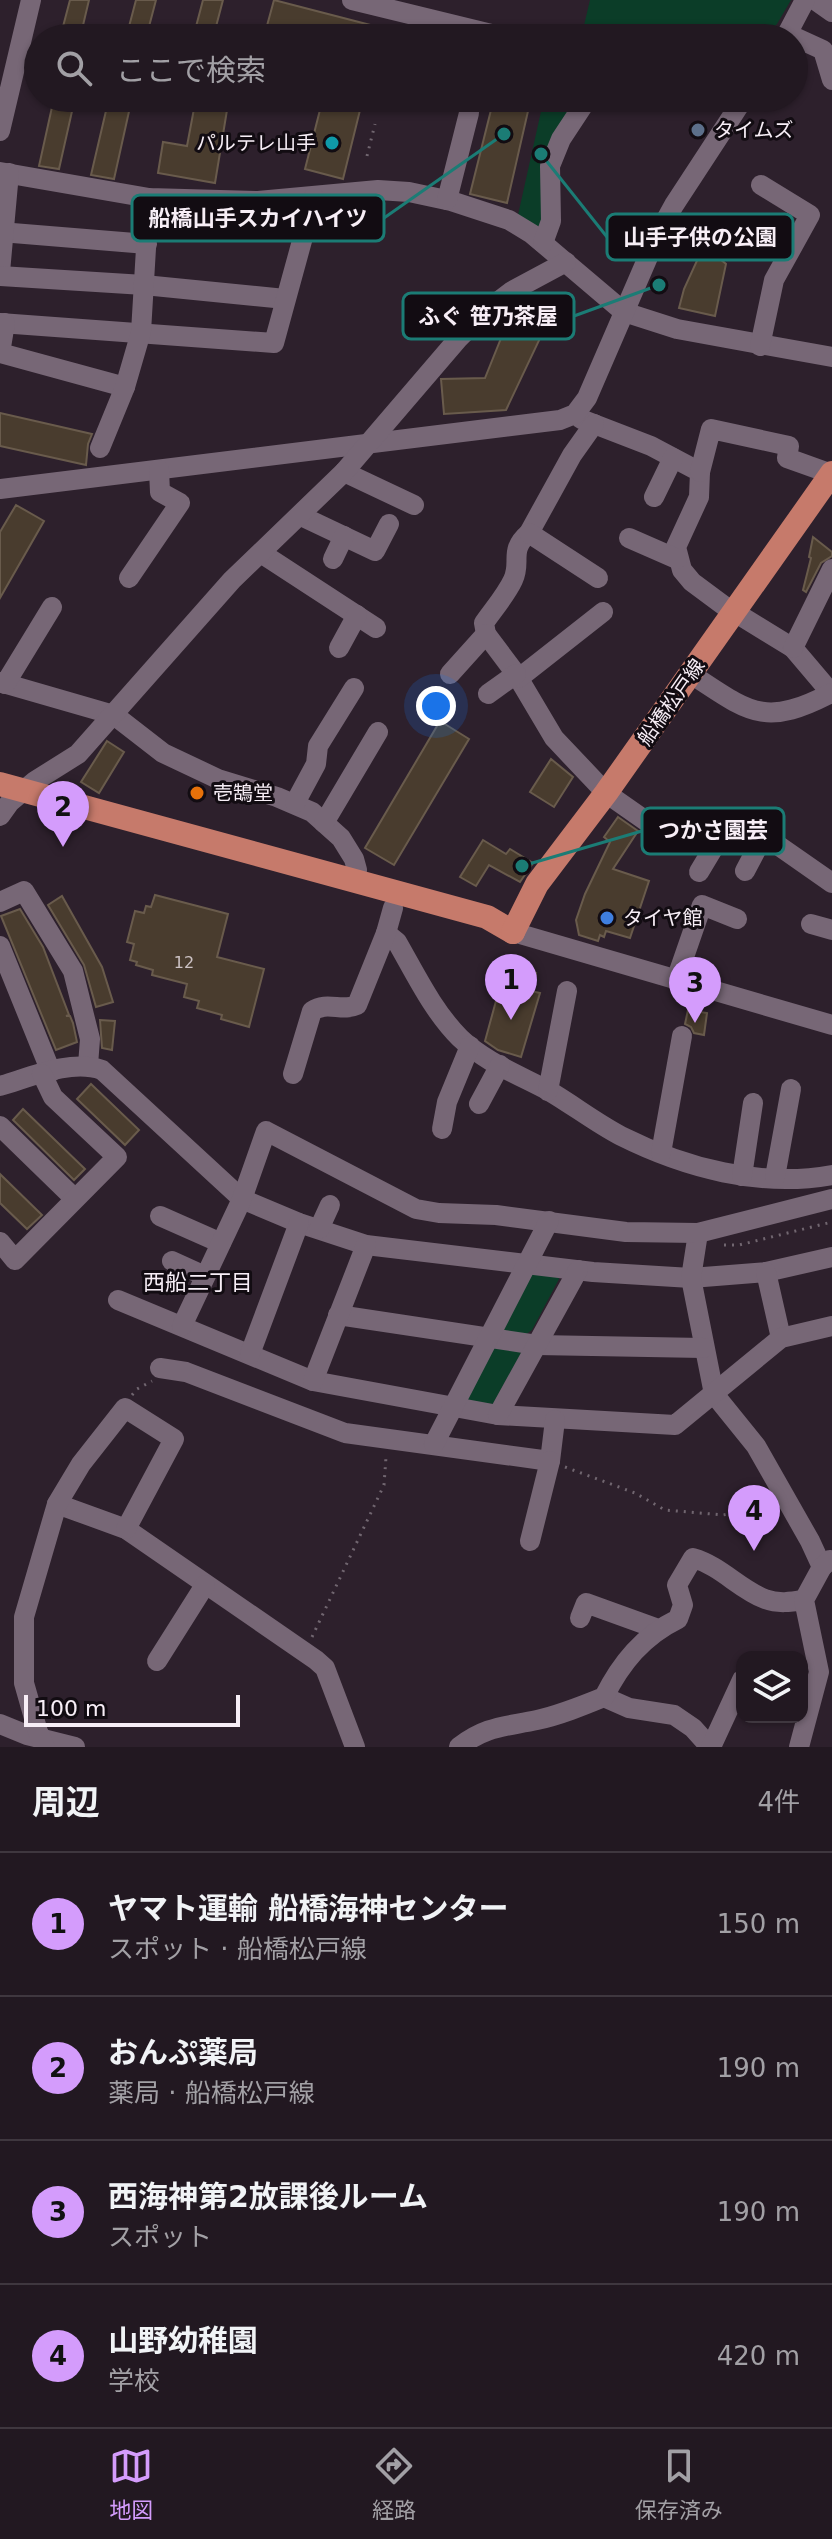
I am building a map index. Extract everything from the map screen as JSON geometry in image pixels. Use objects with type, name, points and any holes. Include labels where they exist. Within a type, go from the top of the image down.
[{"type":"main road","name":"船橋松戸線","points":[[513,932],[537,884],[606,793],[832,473]]},
{"type":"main road","points":[[7,798],[353,881],[487,917],[513,932]]},
{"type":"main road","points":[[7,798],[482,933],[513,932]]},
{"type":"street","points":[[0,131],[7,71],[31,0]]},
{"type":"street","points":[[352,0],[450,24]]},
{"type":"street","points":[[793,24],[805,0]]},
{"type":"street","points":[[815,0],[832,12]]},
{"type":"street","points":[[410,24],[412,15]]},
{"type":"street","points":[[808,44],[823,50],[832,80]]},
{"type":"street","points":[[543,243],[551,221],[550,166],[561,139],[579,112]]},
{"type":"street","points":[[0,489],[365,446],[560,420],[575,414],[587,398],[643,266],[674,205],[735,112]]},
{"type":"street","points":[[447,200],[469,113]]},
{"type":"street","points":[[285,299],[0,274],[4,172],[149,198],[258,201],[378,190],[409,192],[447,200],[509,220],[543,243],[624,312],[677,329],[832,357]]},
{"type":"street","points":[[760,346],[774,280],[810,215],[761,185]]},
{"type":"street","points":[[125,387],[0,353],[3,323],[274,343],[314,197]]},
{"type":"street","points":[[100,448],[125,387],[141,332],[149,198]]},
{"type":"street","points":[[2,232],[147,244]]},
{"type":"street","points":[[7,798],[78,754],[232,580],[344,472],[458,339],[487,310],[512,291],[566,262]]},
{"type":"street","points":[[575,414],[651,446],[700,472]]},
{"type":"street","points":[[594,424],[572,455],[529,533],[519,541],[515,552],[514,578],[484,623],[486,634],[518,676],[554,738],[606,793],[646,821],[678,834],[709,841],[720,837]]},
{"type":"street","points":[[691,674],[742,708],[764,714],[786,712],[831,694],[793,648],[692,582],[677,559],[676,547],[699,497],[700,472],[711,429],[789,446],[787,458],[832,473]]},
{"type":"street","points":[[654,497],[673,458]]},
{"type":"street","points":[[129,578],[180,503],[160,492],[159,470]]},
{"type":"street","points":[[344,472],[414,505]]},
{"type":"street","points":[[301,516],[375,551],[389,524]]},
{"type":"street","points":[[529,533],[598,578]]},
{"type":"street","points":[[333,559],[344,536]]},
{"type":"street","points":[[629,538],[677,559]]},
{"type":"street","points":[[261,553],[376,628]]},
{"type":"street","points":[[793,648],[832,569]]},
{"type":"street","points":[[52,607],[2,683],[114,715],[163,753],[218,779],[295,803],[312,812],[341,838],[354,859],[357,870],[353,881]]},
{"type":"street","points":[[488,694],[518,676],[603,612]]},
{"type":"street","points":[[339,648],[357,615]]},
{"type":"street","points":[[450,674],[486,634]]},
{"type":"street","points":[[295,803],[316,764],[318,746],[354,688]]},
{"type":"street","points":[[324,823],[378,732]]},
{"type":"street","points":[[699,872],[720,837],[735,824],[749,825],[832,883]]},
{"type":"street","points":[[745,871],[764,835]]},
{"type":"street","points":[[0,902],[24,891],[73,971],[90,1039],[88,1065]]},
{"type":"street","points":[[676,980],[702,905],[737,919]]},
{"type":"street","points":[[293,1074],[312,1011],[325,1005],[350,1008],[357,1005],[393,908]]},
{"type":"street","points":[[811,924],[832,930]]},
{"type":"street","points":[[513,932],[832,1025]]},
{"type":"street","points":[[386,933],[397,942],[444,1019],[470,1046],[620,1135],[698,1168],[742,1176],[801,1179],[832,1175]]},
{"type":"street","points":[[0,946],[53,1097],[117,1157],[15,1260],[0,1242]]},
{"type":"street","points":[[548,1091],[567,991]]},
{"type":"street","points":[[661,1153],[682,1036]]},
{"type":"street","points":[[442,1129],[447,1102],[470,1046]]},
{"type":"street","points":[[0,1086],[88,1065],[102,1070],[242,1199],[366,1245],[578,1270],[691,1278],[766,1272],[832,1257]]},
{"type":"street","points":[[479,1104],[500,1065]]},
{"type":"street","points":[[775,1177],[791,1089]]},
{"type":"street","points":[[742,1176],[753,1103]]},
{"type":"street","points":[[0,1126],[74,1198]]},
{"type":"street","points":[[182,1326],[242,1199],[266,1131],[416,1209],[439,1213],[496,1215],[697,1239],[832,1199]]},
{"type":"street","points":[[250,1354],[309,1226],[330,1205]]},
{"type":"street","points":[[160,1216],[221,1243]]},
{"type":"street","points":[[434,1444],[549,1221]]},
{"type":"street","points":[[697,1239],[691,1278],[714,1394],[756,1446],[810,1541],[827,1562],[804,1600],[824,1660],[799,1747]]},
{"type":"street","points":[[313,1381],[366,1245]]},
{"type":"street","points":[[172,1261],[205,1276]]},
{"type":"street","points":[[498,1415],[578,1270]]},
{"type":"street","points":[[766,1272],[781,1338]]},
{"type":"street","points":[[118,1300],[313,1381],[498,1415],[675,1425],[781,1338],[832,1326]]},
{"type":"street","points":[[338,1315],[537,1345],[703,1348]]},
{"type":"street","points":[[160,1368],[186,1372],[345,1433],[550,1461]]},
{"type":"street","points":[[44,1743],[24,1683],[24,1617],[57,1504],[81,1464],[125,1408],[174,1439],[126,1529]]},
{"type":"street","points":[[530,1541],[550,1461],[555,1420]]},
{"type":"street","points":[[57,1504],[126,1529],[325,1668],[355,1747]]},
{"type":"street","points":[[459,1747],[473,1736],[495,1726],[559,1714],[604,1697],[617,1670],[658,1629],[678,1619],[683,1605],[677,1585],[693,1558],[710,1563],[765,1599],[782,1603],[804,1600]]},
{"type":"street","points":[[157,1661],[205,1585]]},
{"type":"street","points":[[580,1618],[586,1603],[658,1629]]},
{"type":"street","points":[[604,1697],[629,1708],[674,1715],[693,1728],[711,1747],[736,1693]]},
{"type":"street","points":[[0,1724],[44,1743],[75,1747]]},
{"type":"path","points":[[367,156],[375,124]]},
{"type":"path","points":[[697,1239],[739,1245],[832,1222]]},
{"type":"path","points":[[305,1653],[384,1485],[387,1437]]},
{"type":"path","points":[[550,1461],[635,1493],[665,1510],[723,1515],[787,1503]]},
{"type":"green space","points":[[590,0],[791,0],[777,24],[584,24]]},
{"type":"green space","points":[[541,112],[573,112],[556,140],[545,222],[538,227],[518,215]]},
{"type":"green space","points":[[526,1274],[558,1274],[559,1279],[532,1330],[525,1335],[503,1332]]},
{"type":"green space","points":[[495,1345],[521,1353],[493,1404],[464,1400]]},
{"type":"building","points":[[70,0],[89,0],[83,24],[64,24]]},
{"type":"building","points":[[136,0],[156,0],[150,24],[130,24]]},
{"type":"building","points":[[203,0],[223,0],[217,24],[197,24]]},
{"type":"building","points":[[274,0],[367,24],[267,24]]},
{"type":"building","points":[[51,112],[72,112],[59,169],[39,166]]},
{"type":"building","points":[[106,112],[129,112],[114,179],[91,175]]},
{"type":"building","points":[[193,112],[227,112],[215,183],[158,173],[163,142],[187,146]]},
{"type":"building","name":"パルテレ山手","points":[[319,112],[360,112],[343,179],[305,169]]},
{"type":"building","points":[[490,112],[528,112],[507,203],[470,194]]},
{"type":"building","points":[[700,254],[720,259],[726,264],[715,316],[679,308]]},
{"type":"building","points":[[522,300],[536,306],[543,332],[506,410],[444,414],[441,379],[485,378],[514,306]]},
{"type":"building","points":[[0,413],[92,434],[86,465],[0,446]]},
{"type":"building","points":[[16,505],[44,521],[0,598],[0,532]]},
{"type":"building","points":[[813,537],[832,552],[832,556],[821,563],[806,592],[803,590]]},
{"type":"building","points":[[440,721],[469,739],[394,865],[365,848]]},
{"type":"building","points":[[107,741],[124,752],[99,793],[81,782]]},
{"type":"building","points":[[551,759],[573,777],[554,807],[530,792]]},
{"type":"building","points":[[618,817],[638,831],[613,869],[649,881],[630,938],[606,931],[598,941],[579,935],[576,920],[610,842],[604,837]]},
{"type":"building","points":[[483,840],[506,854],[510,849],[533,863],[520,882],[489,865],[476,886],[460,877]]},
{"type":"building","points":[[155,895],[228,914],[217,957],[264,969],[249,1027],[197,1008],[199,1001],[184,997],[187,984],[152,975],[153,970],[130,960],[134,944],[127,942],[135,911],[144,913],[146,906],[151,907]]},
{"type":"building","points":[[62,896],[102,967],[113,1002],[96,1007],[84,965],[48,905]]},
{"type":"building","points":[[20,909],[43,947],[69,1015],[66,1016],[70,1016],[73,1023],[77,1042],[56,1050],[1,916]]},
{"type":"building","points":[[497,965],[536,973],[531,991],[540,993],[521,1057],[498,1050],[485,1041],[499,990],[490,988]]},
{"type":"building","points":[[688,1010],[707,1013],[704,1035],[694,1033],[685,1024]]},
{"type":"building","points":[[100,1020],[115,1021],[112,1050],[102,1048]]},
{"type":"building","points":[[91,1084],[139,1130],[125,1145],[77,1099]]},
{"type":"building","points":[[23,1109],[85,1169],[74,1180],[13,1120]]},
{"type":"building","points":[[0,1174],[42,1215],[27,1229],[0,1203]]},
{"type":"place","name":"タイムズ","points":[[698,130]]},
{"type":"place","name":"船橋山手スカイハイツ","points":[[504,134]]},
{"type":"place","name":"パルテレ山手","points":[[332,143]]},
{"type":"place","name":"山手子供の公園","points":[[541,154]]},
{"type":"place","name":"ふぐ 笹乃茶屋","points":[[659,285]]},
{"type":"place","name":"壱鵠堂","points":[[197,793]]},
{"type":"place","name":"おんぷ薬局","points":[[63,847]]},
{"type":"place","name":"つかさ園芸","points":[[522,866]]},
{"type":"place","name":"タイヤ館","points":[[607,918]]},
{"type":"place","name":"ヤマト運輸 船橋海神センター","points":[[511,1020]]},
{"type":"place","name":"西海神第2放課後ルーム","points":[[695,1023]]},
{"type":"place","name":"山野幼稚園","points":[[754,1551]]},
{"type":"district","name":"西船二丁目","points":[[198,1282]]}]
